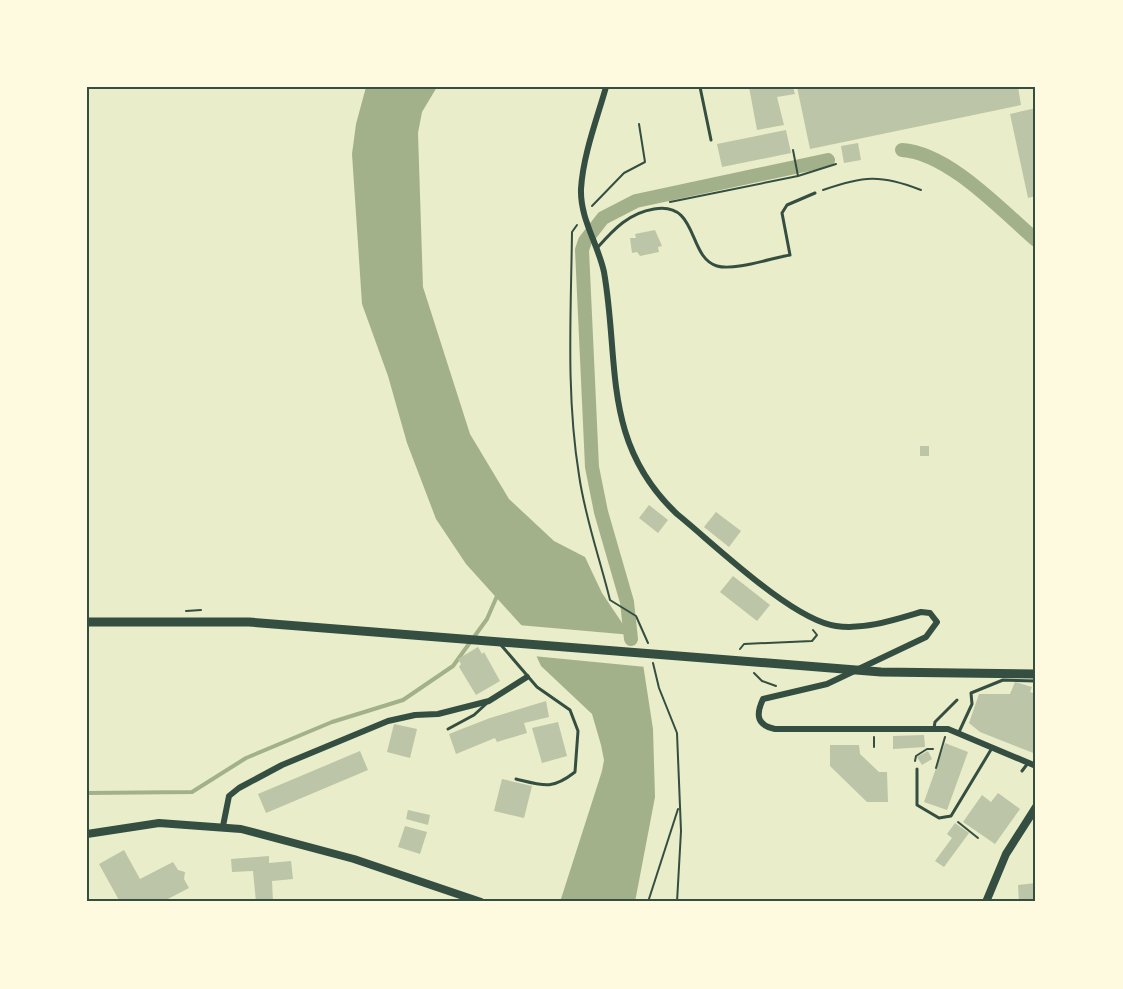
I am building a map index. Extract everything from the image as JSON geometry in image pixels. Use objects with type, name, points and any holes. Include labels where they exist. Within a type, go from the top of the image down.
[{"type":"main road","points":[[87,622],[191,621],[305,626],[881,672],[1036,674]]},
{"type":"street","points":[[606,87],[582,176],[582,218],[587,223],[594,241],[604,275],[616,401],[627,437],[646,477],[663,501],[677,514],[799,614],[836,627],[860,627],[921,612],[935,616],[937,622],[926,638],[827,684],[763,699],[757,712],[761,723],[775,729],[934,728],[958,732],[1036,766]]},
{"type":"street","points":[[224,826],[229,796],[239,788],[282,765],[388,721],[415,715],[438,714],[489,701],[527,677]]},
{"type":"street","points":[[986,902],[1006,854],[1036,807]]},
{"type":"street","points":[[87,834],[159,823],[224,826],[299,843],[481,902]]},
{"type":"lane","points":[[700,87],[711,140]]},
{"type":"lane","points":[[597,249],[626,219],[638,212],[665,207],[680,213],[707,260],[715,266],[725,267],[790,255],[782,213],[787,205],[815,193]]},
{"type":"lane","points":[[486,634],[505,647],[527,677],[570,710],[578,731],[575,772],[561,783],[541,785],[516,779]]},
{"type":"lane","points":[[958,732],[972,704],[971,693],[1003,680],[1036,681]]},
{"type":"lane","points":[[934,728],[935,722],[957,700]]},
{"type":"lane","points":[[448,729],[474,715],[489,701]]},
{"type":"lane","points":[[917,769],[917,805],[939,818],[951,816],[992,748]]},
{"type":"lane","points":[[1022,771],[1028,763]]},
{"type":"path","points":[[639,123],[645,162],[624,173],[601,194],[572,232],[572,418],[579,477],[610,600],[636,616],[648,644]]},
{"type":"path","points":[[793,150],[798,176]]},
{"type":"path","points":[[665,207],[666,203],[677,199],[798,176],[836,164]]},
{"type":"path","points":[[815,193],[854,179],[871,177],[892,179],[921,190]]},
{"type":"path","points":[[736,656],[744,644],[816,639],[815,631],[796,619],[799,614]]},
{"type":"path","points":[[651,655],[659,688],[677,733],[681,854],[677,902]]},
{"type":"path","points":[[749,668],[762,681],[776,684],[777,689]]},
{"type":"path","points":[[874,737],[874,747]]},
{"type":"path","points":[[936,768],[944,743]]},
{"type":"path","points":[[916,756],[927,749],[933,749]]},
{"type":"path","points":[[648,902],[679,807]]},
{"type":"path","points":[[951,816],[978,838]]},
{"type":"shaded area","points":[[366,87],[437,87],[422,112],[418,133],[423,287],[470,434],[509,499],[554,541],[585,557],[602,593],[641,651],[653,729],[655,797],[635,902],[560,902],[604,760],[592,714],[541,666],[523,627],[466,564],[436,519],[407,443],[388,376],[362,304],[352,154],[356,124]]},
{"type":"pier","points":[[518,625],[632,635],[644,650],[646,667],[533,656]]},
{"type":"building","points":[[749,87],[793,87],[795,94],[777,97],[784,125],[757,130]]},
{"type":"building","points":[[797,87],[1018,87],[1021,105],[810,149]]},
{"type":"building","points":[[1036,108],[1036,196],[1028,198],[1010,114]]},
{"type":"building","points":[[786,130],[791,153],[722,167],[717,144]]},
{"type":"building","points":[[858,143],[861,160],[844,163],[841,146]]},
{"type":"building","points":[[655,230],[662,246],[658,247],[659,252],[640,256],[637,252],[632,253],[630,238],[636,238],[635,234]]},
{"type":"building","points":[[920,446],[929,446],[929,456],[920,456]]},
{"type":"building","points":[[649,505],[668,520],[658,533],[639,518]]},
{"type":"building","points":[[716,512],[741,531],[729,547],[704,527]]},
{"type":"building","points":[[733,576],[770,605],[757,621],[720,592]]},
{"type":"building","points":[[478,647],[482,654],[484,652],[500,681],[476,695],[459,667],[461,664],[458,659]]},
{"type":"building","points":[[1015,682],[1032,687],[1030,692],[1036,694],[1036,754],[980,732],[969,723],[979,694],[1010,694]]},
{"type":"building","points":[[546,701],[549,717],[524,723],[527,733],[497,742],[495,738],[456,754],[449,734],[490,718]]},
{"type":"building","points":[[558,722],[567,756],[542,763],[532,728]]},
{"type":"building","points":[[394,724],[417,729],[410,758],[387,752]]},
{"type":"building","points":[[924,735],[925,747],[893,749],[893,736]]},
{"type":"building","points":[[945,743],[968,752],[947,810],[924,802]]},
{"type":"building","points":[[830,745],[859,745],[860,754],[879,772],[887,772],[888,802],[867,802],[830,766]]},
{"type":"building","points":[[360,751],[368,770],[266,813],[258,794]]},
{"type":"building","points":[[928,751],[932,759],[922,765],[917,757]]},
{"type":"building","points":[[502,779],[532,786],[524,818],[494,811]]},
{"type":"building","points":[[998,793],[1020,809],[995,844],[963,822],[982,795],[991,802]]},
{"type":"building","points":[[408,810],[430,815],[428,825],[406,819]]},
{"type":"building","points":[[955,823],[969,833],[944,867],[935,861],[952,838],[947,834]]},
{"type":"building","points":[[405,826],[427,832],[420,854],[398,847]]},
{"type":"building","points":[[124,850],[140,879],[173,862],[178,870],[185,872],[184,879],[189,888],[162,902],[120,902],[99,864]]},
{"type":"building","points":[[269,856],[269,863],[291,861],[293,879],[272,881],[273,902],[256,902],[253,871],[232,872],[231,859]]},
{"type":"building","points":[[1036,883],[1036,902],[1019,902],[1018,885]]},
{"type":"waterway","points":[[902,150],[938,161],[956,172],[1036,240]]},
{"type":"waterway","points":[[631,639],[627,602],[601,512],[592,467],[582,250],[585,241],[603,218],[636,201],[828,160]]},
{"type":"waterway","points":[[87,793],[192,792],[246,758],[332,722],[403,700],[453,666],[487,619],[497,596]]}]
